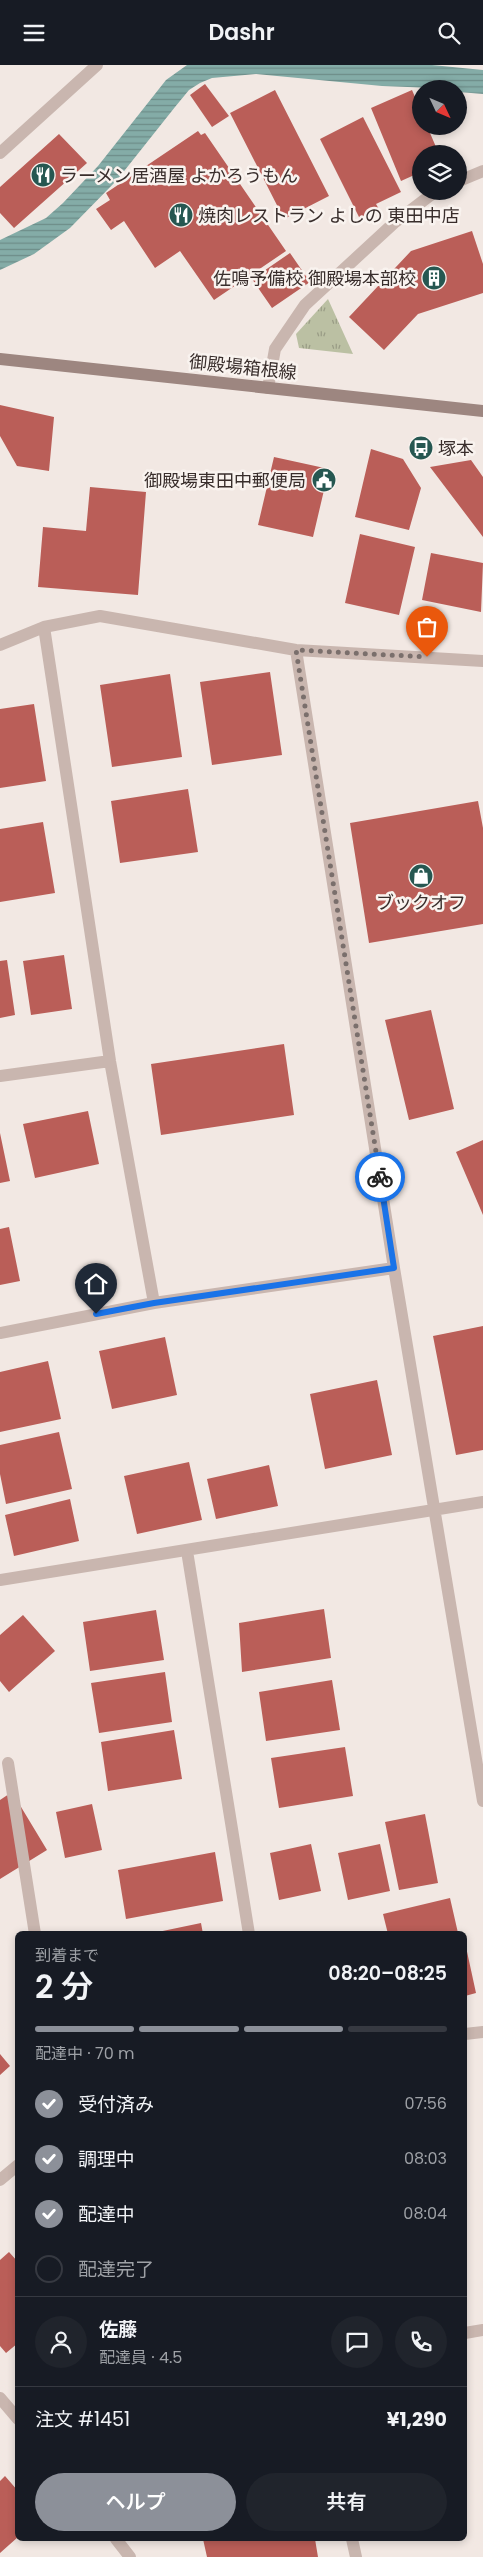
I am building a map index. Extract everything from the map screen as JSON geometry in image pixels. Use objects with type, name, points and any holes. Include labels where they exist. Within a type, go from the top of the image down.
[{"type":"main road","name":"御殿場箱根線","points":[[0,359],[483,411]]},
{"type":"street","points":[[0,153],[97,65]]},
{"type":"street","points":[[467,178],[483,171]]},
{"type":"street","points":[[268,388],[275,349],[305,305],[394,223],[424,200]]},
{"type":"street","points":[[0,645],[44,627],[100,616],[296,650],[483,661]]},
{"type":"street","points":[[44,627],[110,1061],[154,1303]]},
{"type":"street","points":[[296,650],[394,1268],[436,1509],[483,1801]]},
{"type":"street","points":[[0,1076],[110,1061]]},
{"type":"street","points":[[0,1333],[154,1303],[394,1268]]},
{"type":"street","points":[[0,1580],[483,1502]]},
{"type":"street","points":[[187,1551],[249,1931]]},
{"type":"street","points":[[8,1763],[35,1931]]},
{"type":"street","points":[[467,2034],[483,2031]]},
{"type":"street","points":[[0,2180],[15,2168]]},
{"type":"street","points":[[467,2333],[483,2330]]},
{"type":"street","points":[[0,2398],[15,2416]]},
{"type":"street","points":[[118,2541],[130,2557]]},
{"type":"street","points":[[352,2541],[356,2557]]},
{"type":"green space","points":[[328,299],[353,354],[299,348],[296,334]]},
{"type":"water","points":[[187,65],[432,65],[483,70],[483,94],[468,93],[468,80],[412,80],[412,87],[256,74],[212,78],[189,90],[117,180],[70,228],[34,254],[0,270],[0,240],[46,218],[63,203],[98,166],[166,80]]},
{"type":"building","points":[[205,84],[229,116],[212,127],[190,95]]},
{"type":"building","points":[[275,90],[329,196],[284,219],[230,113]]},
{"type":"building","points":[[412,90],[412,135],[431,135],[435,145],[412,145],[412,176],[401,181],[371,108]]},
{"type":"building","points":[[363,117],[401,192],[376,204],[380,211],[361,221],[320,139]]},
{"type":"building","name":"焼肉レストラン よしの 東田中店","points":[[198,131],[201,135],[205,133],[286,251],[214,300],[180,251],[155,268],[124,221],[111,230],[96,209],[110,200],[106,193]]},
{"type":"building","name":"ラーメン居酒屋 よかろうもん","points":[[59,134],[87,163],[14,228],[0,213],[0,187]]},
{"type":"building","name":"佐鳴予備校 御殿場本部校","points":[[472,231],[483,264],[483,293],[418,314],[384,350],[349,317],[411,251]]},
{"type":"building","points":[[290,253],[310,282],[272,308],[252,279]]},
{"type":"building","points":[[0,405],[54,417],[49,471],[17,466],[0,436]]},
{"type":"building","points":[[371,449],[403,459],[421,488],[409,530],[355,517]]},
{"type":"building","points":[[274,457],[329,469],[313,537],[258,525]]},
{"type":"building","points":[[471,460],[483,477],[483,537],[430,467]]},
{"type":"building","points":[[90,487],[146,492],[138,595],[38,587],[43,527],[86,531]]},
{"type":"building","points":[[360,534],[415,547],[399,615],[345,603]]},
{"type":"building","points":[[431,553],[483,563],[481,612],[422,600]]},
{"type":"building","points":[[270,672],[282,755],[212,765],[200,682]]},
{"type":"building","points":[[170,674],[182,757],[112,767],[100,685]]},
{"type":"building","points":[[34,704],[46,781],[0,788],[0,709]]},
{"type":"building","points":[[188,789],[198,852],[120,863],[111,801]]},
{"type":"building","name":"ブックオフ","points":[[478,801],[483,828],[483,924],[369,943],[350,823]]},
{"type":"building","points":[[43,822],[55,893],[0,902],[0,829]]},
{"type":"building","points":[[64,955],[72,1009],[31,1015],[23,961]]},
{"type":"building","points":[[7,960],[15,1015],[0,1018],[0,961]]},
{"type":"building","points":[[431,1010],[454,1109],[409,1120],[385,1020]]},
{"type":"building","points":[[284,1044],[294,1115],[161,1135],[151,1064]]},
{"type":"building","points":[[88,1111],[99,1164],[35,1178],[23,1124]]},
{"type":"building","points":[[0,1133],[10,1181],[0,1183]]},
{"type":"building","points":[[483,1140],[483,1215],[456,1152]]},
{"type":"building","points":[[9,1227],[20,1281],[0,1285],[0,1229]]},
{"type":"building","points":[[483,1326],[483,1450],[456,1455],[433,1336]]},
{"type":"building","points":[[165,1337],[177,1395],[112,1409],[99,1351]]},
{"type":"building","points":[[48,1361],[61,1419],[0,1432],[0,1372]]},
{"type":"building","points":[[377,1380],[392,1455],[325,1469],[310,1394]]},
{"type":"building","points":[[59,1432],[72,1489],[6,1504],[0,1474],[0,1445]]},
{"type":"building","points":[[189,1462],[202,1520],[137,1534],[124,1476]]},
{"type":"building","points":[[269,1465],[278,1506],[216,1519],[207,1479]]},
{"type":"building","points":[[70,1499],[79,1541],[14,1556],[5,1515]]},
{"type":"building","points":[[324,1609],[331,1658],[242,1672],[239,1623]]},
{"type":"building","points":[[156,1610],[164,1660],[90,1671],[83,1622]]},
{"type":"building","points":[[23,1615],[55,1651],[9,1692],[0,1681],[0,1635]]},
{"type":"building","points":[[165,1672],[172,1722],[99,1733],[91,1683]]},
{"type":"building","points":[[332,1680],[340,1730],[266,1741],[259,1692]]},
{"type":"building","points":[[174,1730],[182,1779],[108,1791],[101,1742]]},
{"type":"building","points":[[345,1747],[353,1796],[279,1808],[271,1758]]},
{"type":"building","points":[[12,1792],[47,1850],[0,1879],[0,1800]]},
{"type":"building","points":[[92,1804],[102,1850],[65,1858],[56,1812]]},
{"type":"building","points":[[425,1814],[438,1883],[399,1890],[385,1822]]},
{"type":"building","points":[[311,1844],[321,1891],[279,1900],[270,1853]]},
{"type":"building","points":[[380,1844],[390,1891],[348,1900],[338,1853]]},
{"type":"building","points":[[215,1852],[223,1901],[126,1919],[118,1870]]},
{"type":"building","points":[[450,1898],[458,1931],[387,1931],[383,1914]]},
{"type":"building","points":[[201,1923],[202,1931],[163,1931]]},
{"type":"building","points":[[467,1952],[476,1993],[467,1995]]},
{"type":"building","points":[[0,2054],[10,2066],[0,2075]]},
{"type":"building","points":[[9,2252],[15,2259],[15,2346],[6,2353],[0,2346],[0,2260]]},
{"type":"building","points":[[5,2476],[15,2488],[15,2540],[0,2553],[0,2481]]},
{"type":"building","points":[[203,2541],[315,2541],[318,2557],[207,2557]]},
{"type":"way so far","points":[[380,1177],[296,650],[427,657]]},
{"type":"place","name":"ラーメン居酒屋 よかろうもん","points":[[43,175]]},
{"type":"place","name":"焼肉レストラン よしの 東田中店","points":[[181,215]]},
{"type":"place","name":"佐鳴予備校 御殿場本部校","points":[[434,278]]},
{"type":"place","name":"塚本","points":[[421,448]]},
{"type":"place","name":"御殿場東田中郵便局","points":[[324,480]]},
{"type":"place","name":"ブックオフ","points":[[421,876]]},
{"type":"route","points":[[96,1314],[154,1303],[394,1268],[380,1177]]}]
